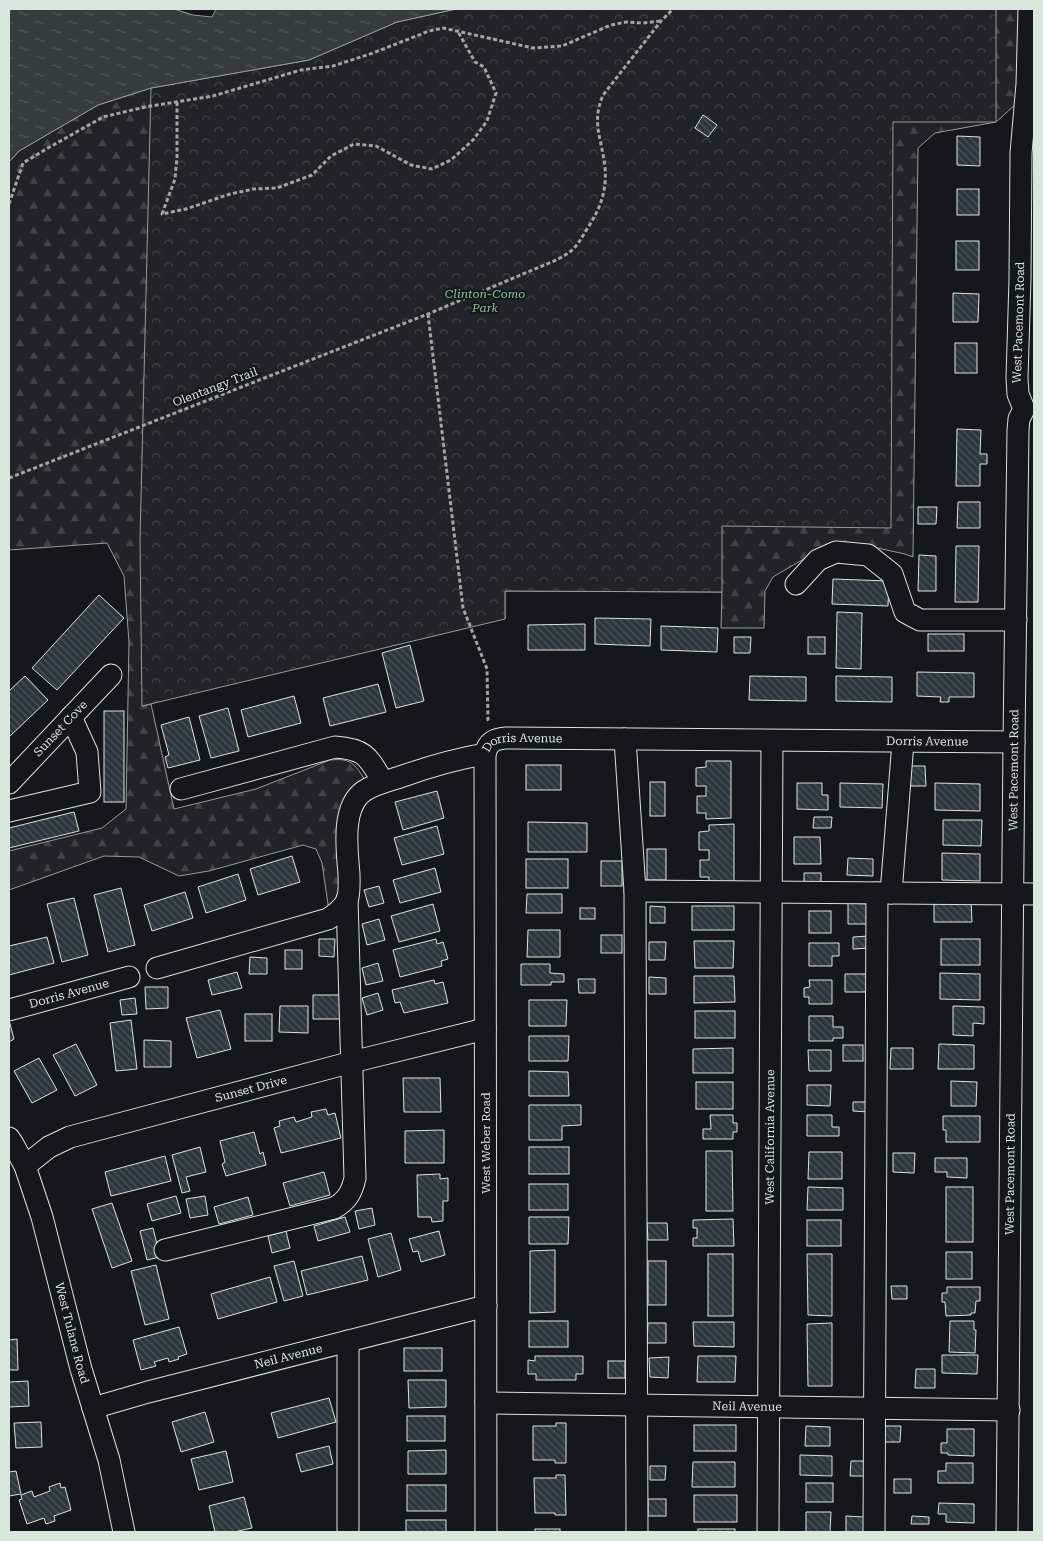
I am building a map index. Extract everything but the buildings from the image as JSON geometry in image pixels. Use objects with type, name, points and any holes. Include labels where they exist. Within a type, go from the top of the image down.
[{"type":"street","name":"West Pacemont Road","points":[[1007,1532],[1018,430],[1019,419],[1029,405],[1018,394],[1017,378],[1021,153],[1027,84],[1029,9]]},
{"type":"street","points":[[796,584],[818,560],[836,552],[868,555],[892,574],[906,612],[920,620],[1016,620]]},
{"type":"street","name":"Sunset Cove","points":[[9,783],[111,675]]},
{"type":"street","points":[[9,811],[90,792],[87,752],[71,717]]},
{"type":"street","name":"Dorris Avenue","points":[[164,1250],[334,1208],[342,1204],[353,1188],[355,1178],[347,899],[349,885],[346,830],[352,804],[364,791],[383,782],[461,758],[491,746],[625,739],[1014,742]]},
{"type":"street","points":[[625,739],[635,891],[637,1532]]},
{"type":"street","name":"West California Avenue","points":[[768,1532],[772,741]]},
{"type":"street","points":[[874,1532],[874,1408],[884,893],[903,742]]},
{"type":"street","name":"West Weber Road","points":[[486,1532],[485,1028],[491,746]]},
{"type":"street","points":[[181,789],[335,747],[361,752],[372,762],[383,782]]},
{"type":"street","points":[[635,891],[1034,894]]},
{"type":"street","points":[[158,968],[328,919],[340,911],[347,899]]},
{"type":"street","name":"Dorris Avenue","points":[[9,1010],[128,977]]},
{"type":"street","name":"Sunset Drive","points":[[25,1166],[49,1147],[70,1137],[485,1028]]},
{"type":"street","name":"West Tulane Road","points":[[9,1138],[25,1166],[42,1217],[81,1368],[109,1460],[124,1532]]},
{"type":"street","name":"Neil Avenue","points":[[93,1408],[348,1340],[486,1306]]},
{"type":"street","points":[[348,1340],[348,1532]]},
{"type":"street","name":"Neil Avenue","points":[[486,1402],[1009,1410]]},
{"type":"path","name":"Olentangy Trail","points":[[9,478],[428,314],[554,261],[571,250],[580,241],[597,213],[603,197],[605,169],[596,119],[598,106],[603,95],[661,21],[673,9]]},
{"type":"path","points":[[9,204],[23,163],[103,117],[145,107],[213,96],[301,70],[333,66],[429,31],[443,28],[533,48],[562,46],[612,25],[626,22],[661,21]]},
{"type":"path","points":[[177,102],[175,179],[162,214],[186,210],[230,194],[254,189],[277,188],[312,175],[332,156],[354,144],[376,146],[411,166],[432,169],[452,160],[473,140],[487,121],[496,93],[484,67],[475,62],[456,30]]},
{"type":"path","points":[[428,314],[464,608],[487,669],[488,720],[491,746]]},
{"type":"green space","name":"Clinton-Como Park","points":[[456,9],[1019,9],[1016,104],[996,122],[935,133],[918,148],[913,557],[868,546],[819,550],[773,577],[765,591],[764,628],[721,628],[722,592],[505,591],[505,619],[463,608],[143,706],[151,704],[174,809],[256,789],[330,760],[347,761],[358,769],[365,780],[340,901],[329,911],[322,863],[316,849],[303,845],[209,871],[179,876],[139,857],[104,856],[9,890],[9,851],[102,828],[126,809],[129,642],[124,576],[107,543],[9,550],[9,162],[19,151],[98,105],[151,88],[397,22]]},
{"type":"green space","name":"Clinton-Como Park","points":[[456,9],[996,9],[996,122],[893,122],[891,528],[722,526],[722,592],[505,591],[505,619],[142,706],[140,540],[151,88],[309,60],[397,22]]},
{"type":"water","points":[[9,9],[174,9],[193,15],[212,17],[216,9],[456,9],[397,22],[309,60],[151,88],[98,105],[19,151],[9,162]]}]
